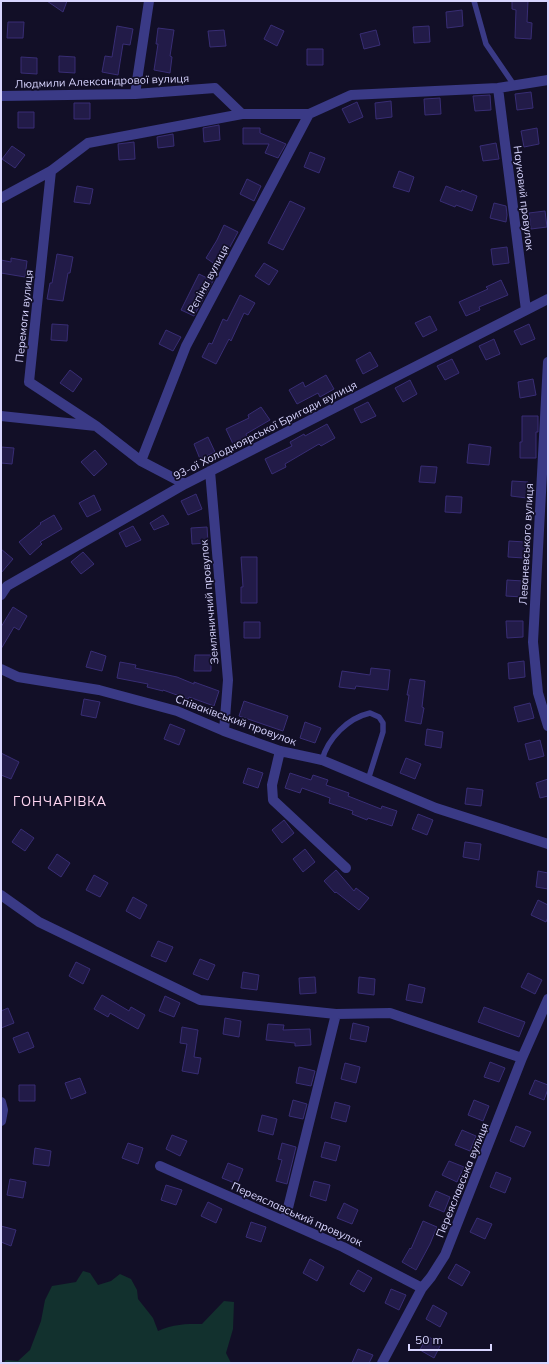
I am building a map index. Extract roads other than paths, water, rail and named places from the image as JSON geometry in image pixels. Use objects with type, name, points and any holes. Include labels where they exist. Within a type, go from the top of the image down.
[{"type":"street","points":[[136,94],[149,1]]},
{"type":"street","points":[[1,198],[51,171],[88,143],[242,114],[309,114],[351,95],[498,88],[548,80]]},
{"type":"street","name":"Людмили Александрової вулиця","points":[[1,96],[136,94],[215,88],[242,114]]},
{"type":"street","name":"Науковий провулок","points":[[498,88],[526,310]]},
{"type":"street","name":"Рєпіна вулиця","points":[[141,461],[186,346],[309,114]]},
{"type":"street","name":"Перемоги вулиця","points":[[51,171],[29,382],[96,426],[141,461],[185,484]]},
{"type":"street","name":"93-ої Холодноярської Бригади вулиця","points":[[1,595],[7,586],[185,484],[548,300]]},
{"type":"street","name":"Леваневського вулиця","points":[[548,362],[533,642],[538,693],[548,726]]},
{"type":"street","points":[[1,416],[96,426]]},
{"type":"street","name":"Земляничний провулок","points":[[210,471],[228,680],[224,731]]},
{"type":"street","name":"Співаківський провулок","points":[[1,669],[18,677],[99,690],[177,711],[224,731],[280,751],[322,760],[436,808],[548,844]]},
{"type":"street","points":[[280,751],[272,785],[273,800],[346,868]]},
{"type":"street","points":[[1,894],[38,922],[200,1000],[336,1014],[390,1013],[522,1058]]},
{"type":"street","name":"Переяславська вулиця","points":[[382,1363],[422,1288],[445,1255],[522,1058],[548,999]]},
{"type":"street","points":[[285,1220],[336,1014]]},
{"type":"street","points":[[1,1102],[3,1110],[1,1121]]},
{"type":"street","name":"Переяславський провулок","points":[[160,1166],[285,1220],[343,1247],[422,1288]]},
{"type":"lane","points":[[474,1],[486,44],[514,85]]},
{"type":"lane","points":[[322,760],[324,754],[345,725],[354,718],[370,713],[379,717],[383,723],[383,732],[368,780]]},
{"type":"district","name":"ГОНЧАРІВКА","points":[[60,801]]}]
